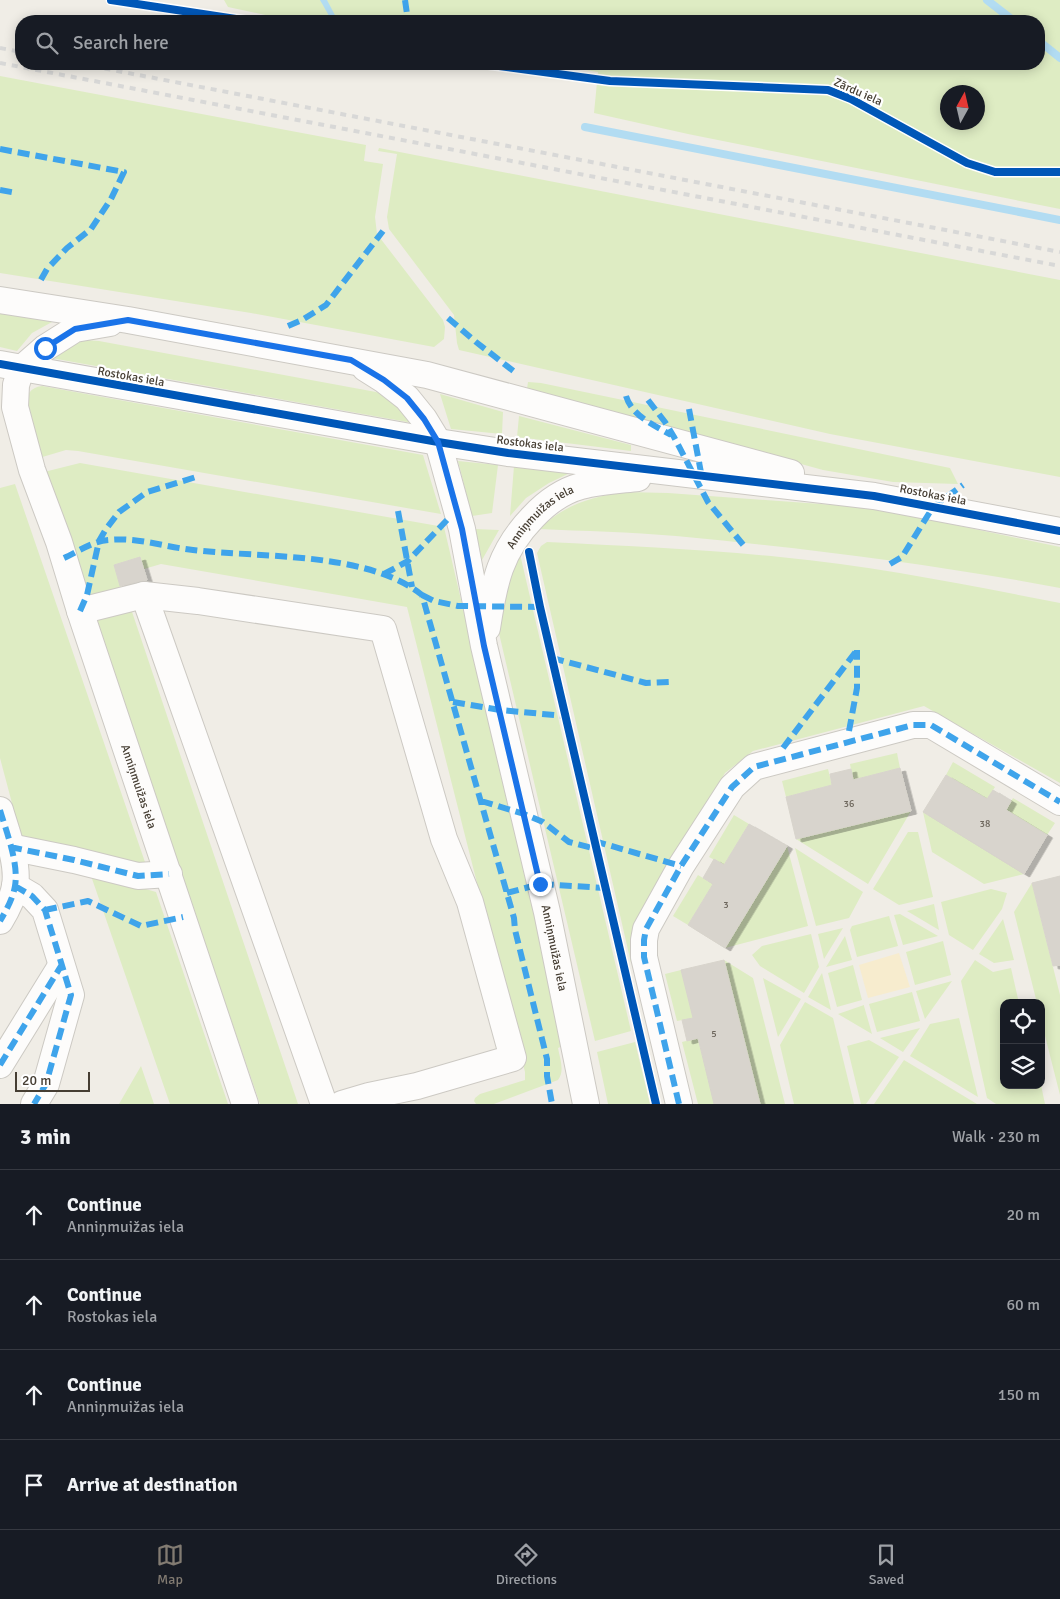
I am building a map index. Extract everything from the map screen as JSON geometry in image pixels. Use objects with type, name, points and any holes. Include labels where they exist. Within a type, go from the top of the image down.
[{"type":"street","name":"Rostokas iela","points":[[0,300],[128,320],[426,375],[874,496]]},
{"type":"street","points":[[11,367],[75,329],[128,320]]},
{"type":"street","name":"Anniņmuižas iela","points":[[351,360],[384,380],[407,398],[424,419],[438,442],[462,529],[484,646],[547,912],[581,1103]]},
{"type":"street","name":"Rostokas iela","points":[[11,367],[508,453],[874,496],[1060,530]]},
{"type":"street","name":"Anniņmuižas iela","points":[[11,367],[16,385],[15,407],[32,470],[59,542],[80,611],[245,1104]]},
{"type":"street","name":"Anniņmuižas iela","points":[[0,427],[32,470]]},
{"type":"street","name":"Anniņmuižas iela","points":[[484,646],[490,606],[501,563],[515,537],[542,508],[558,496],[581,486],[672,472]]},
{"type":"street","points":[[80,611],[144,595],[198,600],[383,630],[444,839],[470,902],[513,1058],[417,1086],[392,1098],[342,1104]]},
{"type":"street","points":[[144,595],[324,1104]]},
{"type":"street","points":[[679,1104],[644,957],[646,929],[681,866],[732,788],[754,767],[913,725],[931,725],[1060,802]]},
{"type":"street","points":[[0,810],[15,866],[15,886],[0,922]]},
{"type":"street","points":[[10,847],[138,876],[169,874]]},
{"type":"street","points":[[15,886],[32,896],[45,910],[71,995],[46,1084],[34,1104]]},
{"type":"street","points":[[0,1065],[61,966]]},
{"type":"green space","points":[[224,0],[1060,0],[1060,209],[688,134],[594,113],[598,72],[586,70],[1045,70],[1045,15],[265,15],[228,7]]},
{"type":"green space","points":[[0,76],[366,145],[364,161],[383,164],[375,217],[377,234],[443,320],[445,327],[444,339],[434,347],[251,313],[0,273]]},
{"type":"green space","points":[[379,148],[1060,280],[1060,477],[830,434],[459,350],[454,315],[389,229],[387,217],[397,154],[378,151]]},
{"type":"green space","points":[[0,313],[51,317],[52,322],[32,333],[17,351],[0,347]]},
{"type":"green space","points":[[85,340],[376,392],[390,398],[413,423],[51,358],[64,346]]},
{"type":"green space","points":[[528,382],[541,383],[950,468],[958,484],[893,482],[823,470],[527,389]]},
{"type":"green space","points":[[42,386],[423,455],[441,514],[78,451],[66,450],[39,458],[27,416],[26,405],[28,396],[33,389]]},
{"type":"green space","points":[[440,394],[503,412],[502,434],[451,429]]},
{"type":"green space","points":[[519,416],[631,445],[631,451],[517,437]]},
{"type":"green space","points":[[458,461],[498,465],[492,513],[472,516]]},
{"type":"green space","points":[[80,463],[444,527],[565,1045],[558,1048],[562,1069],[558,1080],[494,1104],[476,1104],[474,1101],[480,1094],[525,1080],[525,1072],[407,607],[161,564],[144,569],[140,557],[114,565],[121,588],[100,603],[85,593],[44,472]]},
{"type":"green space","points":[[514,466],[572,472],[549,483],[526,498],[510,516]]},
{"type":"green space","points":[[15,484],[146,865],[21,837],[0,758],[0,488]]},
{"type":"green space","points":[[625,492],[668,493],[862,507],[1060,547],[1060,588],[916,564],[772,546],[659,535],[539,529],[569,507],[589,499]]},
{"type":"green space","points":[[475,529],[499,530],[482,560]]},
{"type":"green space","points":[[547,542],[751,554],[851,565],[1060,603],[1060,783],[924,706],[753,751],[725,773],[637,923],[632,940],[631,963],[537,553],[541,546]]},
{"type":"green space","points":[[520,554],[631,1031],[595,1041],[498,629],[500,599]]},
{"type":"green space","points":[[129,603],[298,1104],[260,1104],[96,627],[97,620]]},
{"type":"green space","points":[[897,753],[900,768],[853,780],[850,764]]},
{"type":"green space","points":[[953,762],[995,787],[987,799],[946,775]]},
{"type":"green space","points":[[828,769],[832,785],[786,797],[782,781]]},
{"type":"green space","points":[[1013,798],[1055,823],[1047,835],[1006,810]]},
{"type":"green space","points":[[911,811],[868,884],[796,839]]},
{"type":"green space","points":[[923,812],[1024,874],[984,884],[932,852]]},
{"type":"green space","points":[[734,815],[749,824],[724,865],[709,857]]},
{"type":"green space","points":[[908,832],[918,832],[933,897],[899,905],[873,889]]},
{"type":"green space","points":[[787,846],[808,926],[725,948]]},
{"type":"green space","points":[[795,848],[863,892],[849,918],[816,926]]},
{"type":"green space","points":[[90,873],[156,892],[228,1104],[170,1104]]},
{"type":"green space","points":[[698,875],[713,884],[688,925],[673,916]]},
{"type":"green space","points":[[1032,883],[1060,995],[1060,1095],[1045,1036],[1045,999],[1036,999],[1014,912]]},
{"type":"green space","points":[[991,889],[1007,893],[1002,909],[973,950],[949,935],[941,902]]},
{"type":"green space","points":[[934,904],[939,930],[907,911]]},
{"type":"green space","points":[[900,914],[938,936],[903,945],[894,915]]},
{"type":"green space","points":[[889,916],[898,946],[857,957],[850,930],[852,926]]},
{"type":"green space","points":[[1003,919],[1014,960],[994,963],[979,954]]},
{"type":"green space","points":[[843,928],[824,959],[818,934]]},
{"type":"green space","points":[[811,934],[819,967],[804,993],[760,966],[752,955],[762,946]]},
{"type":"green space","points":[[845,936],[852,960],[826,967]]},
{"type":"green space","points":[[943,941],[951,975],[915,985],[906,952]]},
{"type":"green space","points":[[724,960],[753,978],[785,1104],[760,1104]]},
{"type":"green space","points":[[975,960],[993,972],[1011,968],[1018,999],[1000,999],[1000,1089],[1042,1089],[1045,1104],[996,1104],[987,1098],[961,981]]},
{"type":"green space","points":[[853,965],[862,1000],[837,1007],[828,973]]},
{"type":"green space","points":[[681,970],[693,1018],[677,1021],[665,974]]},
{"type":"green space","points":[[822,973],[831,1010],[808,997]]},
{"type":"green space","points":[[763,978],[801,999],[778,1037]]},
{"type":"green space","points":[[952,981],[925,1019],[916,991]]},
{"type":"green space","points":[[912,992],[920,1021],[877,1032],[869,1004]]},
{"type":"green space","points":[[805,1002],[833,1018],[854,1104],[794,1104],[780,1045]]},
{"type":"green space","points":[[864,1006],[872,1034],[838,1014]]},
{"type":"green space","points":[[959,1018],[978,1097],[910,1056],[930,1024]]},
{"type":"green space","points":[[920,1028],[903,1052],[880,1038]]},
{"type":"green space","points":[[698,1038],[715,1104],[698,1104],[682,1042]]},
{"type":"green space","points":[[869,1040],[899,1057],[866,1104],[861,1104],[847,1046]]},
{"type":"green space","points":[[635,1042],[650,1104],[608,1104],[597,1052]]},
{"type":"green space","points":[[904,1060],[977,1104],[874,1104]]},
{"type":"green space","points":[[141,1066],[154,1104],[119,1104]]},
{"type":"sand","points":[[899,953],[910,987],[868,998],[859,965]]},
{"type":"water","points":[[320,0],[327,0],[335,15],[329,15]]},
{"type":"building","points":[[140,557],[147,580],[120,586],[114,565]]},
{"type":"building","points":[[900,768],[911,811],[796,839],[786,797],[832,785],[830,774],[851,769],[853,780]]},
{"type":"building","points":[[946,775],[987,799],[993,790],[1011,801],[1006,810],[1047,835],[1024,874],[923,812]]},
{"type":"building","points":[[749,824],[787,846],[725,948],[688,925],[713,884],[703,878],[714,859],[724,865]]},
{"type":"building","points":[[1060,876],[1060,965],[1053,966],[1032,883]]},
{"type":"building","points":[[724,960],[760,1104],[714,1104],[698,1038],[687,1041],[682,1020],[693,1018],[681,970]]},
{"type":"waterway","points":[[987,0],[1006,15]]},
{"type":"waterway","points":[[1045,46],[1060,58]]},
{"type":"waterway","points":[[585,127],[1060,220]]},
{"type":"railway","points":[[0,48],[15,51]]},
{"type":"railway","points":[[0,63],[15,66]]},
{"type":"railway","points":[[37,70],[1060,266]]},
{"type":"railway","points":[[112,70],[1060,252]]},
{"type":"marked path","points":[[405,0],[407,15]]},
{"type":"marked path","points":[[0,149],[124,172],[111,199],[91,229],[67,248],[47,269],[39,283]]},
{"type":"marked path","points":[[0,190],[17,193]]},
{"type":"marked path","points":[[288,326],[302,320],[326,305],[383,231]]},
{"type":"marked path","points":[[448,318],[516,373]]},
{"type":"marked path","points":[[626,396],[638,414],[671,435]]},
{"type":"marked path","points":[[648,400],[674,437],[708,502],[745,547]]},
{"type":"marked path","points":[[689,409],[702,478]]},
{"type":"marked path","points":[[80,611],[87,595],[99,541],[119,512],[147,492],[196,477]]},
{"type":"marked path","points":[[890,564],[902,557],[933,507],[963,485]]},
{"type":"marked path","points":[[398,511],[412,587]]},
{"type":"marked path","points":[[384,574],[408,561],[447,520]]},
{"type":"marked path","points":[[64,558],[97,542],[120,539],[140,541],[193,550],[280,556],[343,564],[372,571],[399,581],[422,595],[514,918],[515,930],[547,1059],[547,1076],[552,1104]]},
{"type":"marked path","points":[[422,595],[434,601],[458,606],[540,607]]},
{"type":"marked path","points":[[849,731],[857,688],[857,650]]},
{"type":"marked path","points":[[783,748],[857,650]]},
{"type":"marked path","points":[[552,658],[646,683],[671,682]]},
{"type":"marked path","points":[[453,702],[500,710],[565,716]]},
{"type":"marked path","points":[[679,1104],[644,957],[646,929],[681,866],[732,787],[754,767],[913,725],[931,725],[1060,802]]},
{"type":"marked path","points":[[481,801],[524,814],[543,822],[569,842],[596,849]]},
{"type":"marked path","points":[[0,810],[11,847],[16,877],[13,895],[0,921]]},
{"type":"marked path","points":[[594,841],[681,866]]},
{"type":"marked path","points":[[10,847],[138,876],[169,874]]},
{"type":"marked path","points":[[507,893],[540,884],[605,888]]},
{"type":"marked path","points":[[15,886],[32,896],[45,910],[71,995],[46,1084],[34,1104]]},
{"type":"marked path","points":[[45,910],[88,901],[141,926],[183,917]]},
{"type":"marked path","points":[[0,1065],[61,966]]},
{"type":"cycle path","points":[[111,0],[210,15]]},
{"type":"cycle path","name":"Zārdu iela","points":[[528,70],[610,81],[828,90],[851,99],[967,163],[995,172],[1060,172]]},
{"type":"cycle path","points":[[0,364],[438,442],[508,453],[874,496],[1060,531]]},
{"type":"cycle path","points":[[529,552],[540,607],[656,1104]]},
{"type":"route","points":[[45,348],[75,329],[128,320],[351,360],[384,380],[407,398],[424,419],[438,442],[462,529],[484,646],[540,884]]}]
